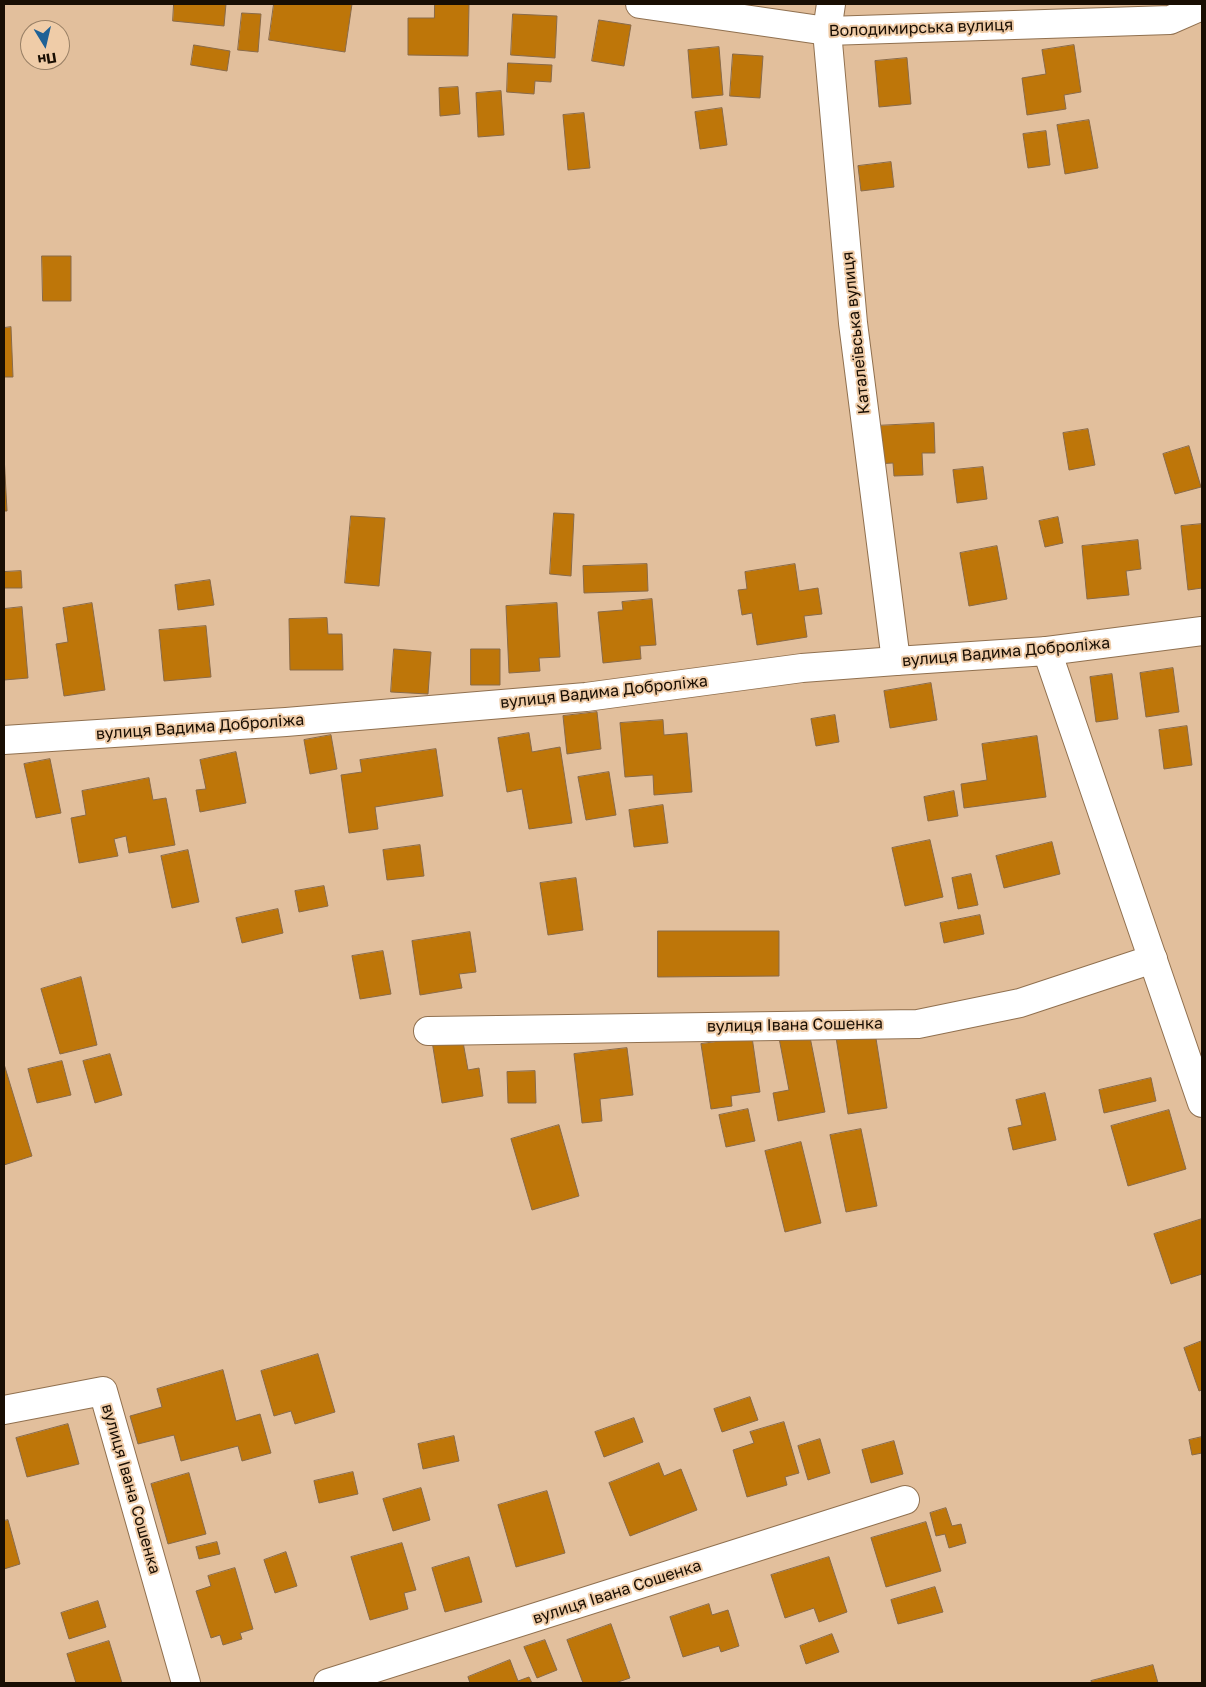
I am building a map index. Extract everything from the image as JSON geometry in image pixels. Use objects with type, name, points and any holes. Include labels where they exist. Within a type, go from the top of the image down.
[{"type":"street","name":"Володимирська вулиця","points":[[640,4],[826,31],[1170,20],[1202,6]]},
{"type":"street","name":"Каталеївська вулиця","points":[[831,4],[826,31],[853,323],[896,661]]},
{"type":"street","name":"вулиця Вадима Доброліжа","points":[[4,740],[286,722],[576,698],[802,668],[1047,651],[1202,631]]},
{"type":"street","points":[[1047,651],[1202,1103]]},
{"type":"street","name":"вулиця Івана Сошенка","points":[[428,1031],[918,1024],[1020,1003],[1153,959]]},
{"type":"street","name":"вулиця Івана Сошенка","points":[[4,1410],[103,1391],[186,1683]]},
{"type":"street","name":"вулиця Івана Сошенка","points":[[328,1683],[905,1500]]},
{"type":"building","points":[[174,4],[226,4],[224,26],[173,21]]},
{"type":"building","points":[[274,4],[352,4],[345,52],[269,40]]},
{"type":"building","points":[[435,4],[469,4],[468,56],[408,55],[408,18],[434,18]]},
{"type":"building","points":[[242,13],[261,14],[258,52],[238,50]]},
{"type":"building","points":[[513,14],[557,16],[555,58],[511,55]]},
{"type":"building","points":[[599,20],[631,25],[624,66],[592,61]]},
{"type":"building","points":[[194,45],[230,51],[227,71],[191,65]]},
{"type":"building","points":[[1074,45],[1081,92],[1064,95],[1066,109],[1027,115],[1022,78],[1046,74],[1042,50]]},
{"type":"building","points":[[719,47],[723,95],[692,98],[688,50]]},
{"type":"building","points":[[733,54],[763,56],[760,98],[730,96]]},
{"type":"building","points":[[907,58],[911,104],[879,107],[875,61]]},
{"type":"building","points":[[508,63],[552,65],[551,82],[535,81],[534,94],[507,92]]},
{"type":"building","points":[[458,87],[460,114],[440,116],[439,88]]},
{"type":"building","points":[[501,91],[504,135],[478,137],[476,93]]},
{"type":"building","points":[[722,108],[727,145],[700,149],[695,112]]},
{"type":"building","points":[[584,113],[590,168],[568,170],[563,115]]},
{"type":"building","points":[[1089,120],[1098,168],[1065,174],[1057,125]]},
{"type":"building","points":[[1046,131],[1050,165],[1028,168],[1023,134]]},
{"type":"building","points":[[891,162],[894,187],[861,191],[858,166]]},
{"type":"building","points":[[42,256],[71,256],[71,301],[43,301]]},
{"type":"building","points":[[11,327],[13,377],[4,377],[4,328]]},
{"type":"building","points":[[934,423],[935,453],[922,453],[923,475],[894,476],[893,463],[875,464],[874,426]]},
{"type":"building","points":[[1088,429],[1095,465],[1069,470],[1063,433]]},
{"type":"building","points":[[1189,446],[1201,487],[1175,494],[1163,454]]},
{"type":"building","points":[[4,455],[7,511],[4,511]]},
{"type":"building","points":[[983,467],[987,499],[957,503],[953,470]]},
{"type":"building","points":[[554,513],[574,514],[571,576],[550,574]]},
{"type":"building","points":[[351,516],[385,518],[379,586],[345,583]]},
{"type":"building","points":[[1058,517],[1063,543],[1045,547],[1039,521]]},
{"type":"building","points":[[1202,524],[1202,588],[1188,590],[1181,526]]},
{"type":"building","points":[[1138,540],[1141,569],[1126,571],[1129,595],[1087,599],[1082,546]]},
{"type":"building","points":[[997,546],[1007,599],[969,606],[960,553]]},
{"type":"building","points":[[647,564],[648,591],[584,593],[583,566]]},
{"type":"building","points":[[795,564],[799,591],[818,588],[822,614],[804,616],[807,637],[757,645],[752,613],[742,615],[738,590],[747,589],[745,572]]},
{"type":"building","points":[[21,571],[22,588],[4,588],[4,572]]},
{"type":"building","points":[[210,580],[214,605],[178,610],[175,585]]},
{"type":"building","points":[[652,599],[656,645],[640,646],[641,659],[603,663],[598,612],[623,610],[622,602]]},
{"type":"building","points":[[92,603],[105,690],[64,696],[56,644],[68,642],[63,608]]},
{"type":"building","points":[[557,603],[560,657],[539,658],[540,671],[509,673],[506,606]]},
{"type":"building","points":[[22,607],[28,678],[4,680],[4,609]]},
{"type":"building","points":[[327,618],[328,634],[342,634],[343,670],[290,670],[289,619]]},
{"type":"building","points":[[206,626],[211,677],[164,681],[159,630]]},
{"type":"building","points":[[394,649],[431,652],[428,694],[391,692]]},
{"type":"building","points":[[471,649],[500,649],[500,685],[471,685]]},
{"type":"building","points":[[1173,668],[1179,712],[1146,717],[1140,673]]},
{"type":"building","points":[[1112,674],[1118,719],[1096,722],[1090,677]]},
{"type":"building","points":[[931,683],[937,720],[890,728],[884,691]]},
{"type":"building","points":[[597,712],[601,749],[567,754],[563,716]]},
{"type":"building","points":[[835,715],[839,742],[816,746],[811,719]]},
{"type":"building","points":[[663,720],[664,735],[687,733],[692,792],[654,795],[653,775],[625,777],[620,723]]},
{"type":"building","points":[[1187,726],[1192,765],[1164,769],[1159,730]]},
{"type":"building","points":[[529,733],[532,752],[560,747],[572,823],[529,829],[522,789],[507,792],[498,738]]},
{"type":"building","points":[[331,735],[337,769],[310,774],[304,740]]},
{"type":"building","points":[[1037,736],[1046,797],[964,808],[961,784],[987,780],[982,744]]},
{"type":"building","points":[[436,749],[443,796],[375,807],[378,829],[349,833],[341,775],[362,772],[360,760]]},
{"type":"building","points":[[236,752],[246,803],[200,812],[196,790],[206,789],[200,760]]},
{"type":"building","points":[[50,759],[61,813],[36,818],[24,764]]},
{"type":"building","points":[[609,772],[616,815],[586,820],[578,777]]},
{"type":"building","points":[[149,778],[153,800],[166,798],[175,845],[129,853],[126,836],[114,839],[118,856],[79,863],[71,818],[86,815],[82,791]]},
{"type":"building","points":[[954,791],[958,816],[928,821],[924,797]]},
{"type":"building","points":[[663,805],[668,843],[634,847],[629,810]]},
{"type":"building","points":[[930,840],[943,897],[905,906],[892,848]]},
{"type":"building","points":[[1052,842],[1060,874],[1004,888],[996,856]]},
{"type":"building","points":[[420,845],[424,876],[387,880],[383,850]]},
{"type":"building","points":[[188,850],[199,902],[172,908],[161,856]]},
{"type":"building","points":[[971,874],[978,905],[958,909],[952,878]]},
{"type":"building","points":[[576,878],[583,930],[548,935],[540,883]]},
{"type":"building","points":[[324,886],[328,906],[299,912],[295,891]]},
{"type":"building","points":[[278,909],[283,933],[242,943],[236,918]]},
{"type":"building","points":[[980,915],[984,934],[944,943],[940,923]]},
{"type":"building","points":[[658,931],[779,931],[779,976],[658,977]]},
{"type":"building","points":[[470,932],[476,972],[459,974],[462,988],[420,995],[412,941]]},
{"type":"building","points":[[383,951],[391,994],[360,999],[352,956]]},
{"type":"building","points":[[81,977],[97,1045],[60,1054],[41,989]]},
{"type":"building","points":[[874,1026],[887,1108],[848,1114],[835,1031]]},
{"type":"building","points":[[809,1032],[825,1112],[778,1121],[773,1093],[789,1090],[779,1038]]},
{"type":"building","points":[[462,1036],[468,1070],[479,1068],[483,1096],[442,1103],[432,1041]]},
{"type":"building","points":[[752,1037],[760,1092],[731,1096],[732,1106],[711,1109],[701,1044]]},
{"type":"building","points":[[627,1048],[633,1095],[600,1099],[602,1121],[582,1123],[574,1054]]},
{"type":"building","points":[[110,1054],[122,1095],[95,1103],[83,1061]]},
{"type":"building","points":[[62,1061],[71,1095],[37,1103],[28,1069]]},
{"type":"building","points":[[4,1064],[32,1156],[4,1165]]},
{"type":"building","points":[[535,1071],[536,1103],[508,1103],[507,1072]]},
{"type":"building","points":[[1151,1078],[1156,1101],[1104,1113],[1099,1090]]},
{"type":"building","points":[[1045,1093],[1056,1140],[1013,1150],[1008,1128],[1022,1125],[1016,1100]]},
{"type":"building","points":[[748,1109],[755,1141],[726,1147],[719,1115]]},
{"type":"building","points":[[1169,1110],[1186,1169],[1128,1186],[1111,1126]]},
{"type":"building","points":[[559,1125],[579,1196],[532,1210],[511,1139]]},
{"type":"building","points":[[861,1129],[877,1206],[846,1212],[830,1135]]},
{"type":"building","points":[[801,1142],[821,1223],[785,1232],[765,1151]]},
{"type":"building","points":[[1202,1219],[1202,1274],[1171,1284],[1154,1234]]},
{"type":"building","points":[[1202,1341],[1202,1390],[1199,1391],[1184,1348]]},
{"type":"building","points":[[318,1354],[335,1412],[295,1424],[291,1411],[274,1416],[261,1371]]},
{"type":"building","points":[[223,1370],[236,1421],[260,1414],[271,1453],[242,1461],[238,1446],[181,1461],[174,1435],[138,1444],[130,1416],[162,1407],[157,1389]]},
{"type":"building","points":[[750,1397],[758,1420],[722,1432],[714,1409]]},
{"type":"building","points":[[634,1418],[643,1442],[604,1457],[595,1432]]},
{"type":"building","points":[[784,1422],[799,1473],[785,1477],[787,1485],[747,1497],[733,1450],[754,1443],[750,1432]]},
{"type":"building","points":[[68,1424],[79,1464],[27,1477],[16,1438]]},
{"type":"building","points":[[454,1436],[459,1461],[423,1469],[418,1444]]},
{"type":"building","points":[[1202,1437],[1202,1453],[1192,1455],[1189,1440]]},
{"type":"building","points":[[820,1439],[830,1473],[808,1480],[798,1446]]},
{"type":"building","points":[[894,1441],[903,1474],[871,1483],[862,1450]]},
{"type":"building","points":[[659,1463],[664,1476],[681,1469],[697,1510],[630,1536],[609,1483]]},
{"type":"building","points":[[353,1472],[358,1494],[319,1503],[314,1481]]},
{"type":"building","points":[[189,1473],[206,1534],[168,1544],[151,1484]]},
{"type":"building","points":[[421,1488],[430,1520],[393,1531],[383,1499]]},
{"type":"building","points":[[547,1491],[565,1553],[516,1567],[498,1505]]},
{"type":"building","points":[[946,1508],[952,1526],[961,1524],[966,1543],[949,1548],[945,1534],[936,1536],[930,1513]]},
{"type":"building","points":[[8,1520],[20,1564],[4,1569],[4,1521]]},
{"type":"building","points":[[926,1522],[941,1571],[886,1587],[871,1538]]},
{"type":"building","points":[[217,1542],[220,1554],[199,1559],[196,1547]]},
{"type":"building","points":[[402,1543],[416,1590],[404,1593],[408,1609],[370,1620],[351,1557]]},
{"type":"building","points":[[286,1552],[297,1586],[275,1593],[264,1560]]},
{"type":"building","points":[[469,1557],[482,1602],[445,1612],[432,1568]]},
{"type":"building","points":[[829,1557],[847,1612],[819,1622],[814,1608],[785,1618],[771,1575]]},
{"type":"building","points":[[235,1568],[253,1629],[240,1633],[242,1639],[223,1645],[220,1635],[211,1638],[196,1591],[211,1586],[208,1576]]},
{"type":"building","points":[[935,1587],[943,1612],[898,1624],[891,1600]]},
{"type":"building","points":[[98,1601],[106,1627],[69,1639],[61,1613]]},
{"type":"building","points":[[709,1604],[712,1615],[728,1610],[739,1646],[721,1652],[719,1646],[683,1657],[670,1617]]},
{"type":"building","points":[[611,1624],[630,1678],[615,1683],[583,1683],[567,1640]]},
{"type":"building","points":[[832,1634],[839,1652],[806,1664],[800,1646]]},
{"type":"building","points":[[545,1640],[557,1670],[537,1678],[524,1647]]},
{"type":"building","points":[[109,1641],[122,1683],[76,1683],[67,1654]]},
{"type":"building","points":[[510,1660],[518,1681],[529,1677],[532,1683],[470,1683],[468,1677]]},
{"type":"building","points":[[1153,1665],[1158,1683],[1092,1683],[1091,1681]]}]
